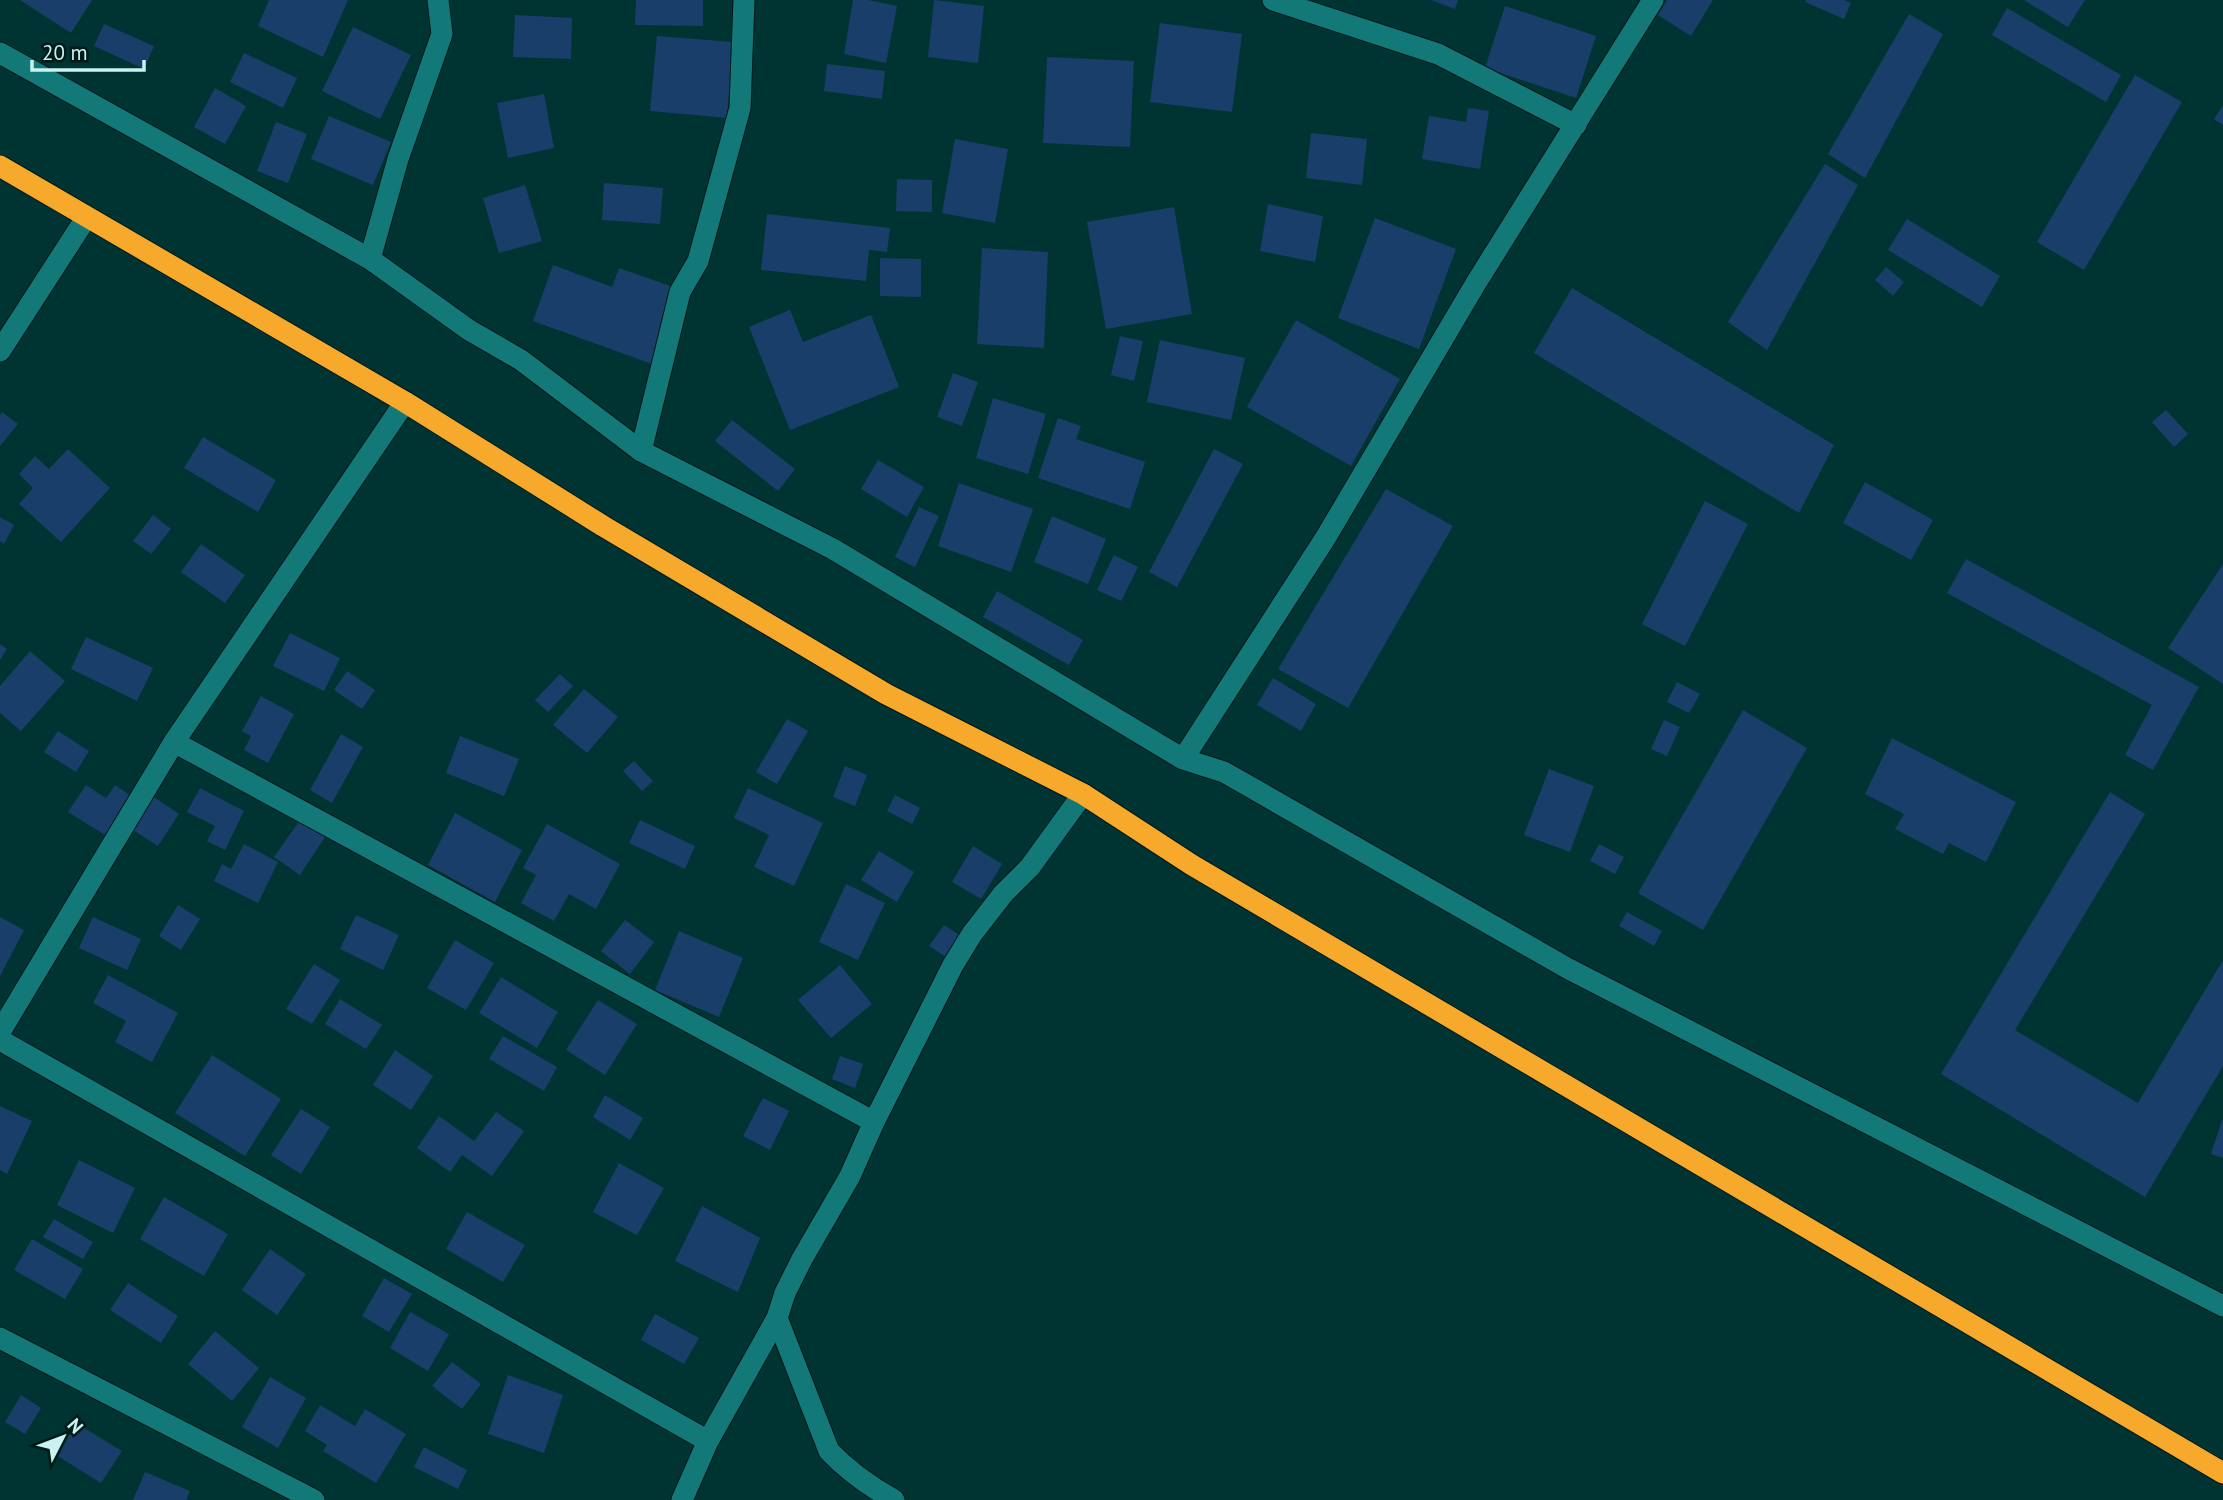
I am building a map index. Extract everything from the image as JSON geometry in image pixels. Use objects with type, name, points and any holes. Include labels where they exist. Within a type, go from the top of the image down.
[{"type":"highway","points":[[0,166],[404,402],[603,526],[874,687],[1083,794],[1216,879],[2223,1473]]},
{"type":"street","points":[[370,259],[398,159],[442,34],[438,0]]},
{"type":"street","points":[[641,451],[680,292],[698,261],[740,108],[744,0]]},
{"type":"street","points":[[1273,0],[1438,54],[1576,125]]},
{"type":"street","points":[[1183,759],[1326,537],[1476,284],[1653,0]]},
{"type":"street","points":[[0,53],[370,259],[469,330],[521,360],[641,451],[833,549],[1183,759],[1224,772],[1567,968],[2223,1306]]},
{"type":"street","points":[[0,351],[86,218]]},
{"type":"street","points":[[0,1032],[173,742],[404,402]]},
{"type":"street","points":[[173,742],[874,1122]]},
{"type":"street","points":[[682,1500],[708,1441],[777,1318],[785,1293],[850,1176],[874,1122],[953,965],[972,934],[1003,894],[1030,867],[1083,794]]},
{"type":"street","points":[[0,1040],[708,1441]]},
{"type":"street","points":[[777,1318],[829,1451],[845,1468],[894,1500]]},
{"type":"street","points":[[0,1338],[314,1500]]},
{"type":"building","points":[[20,0],[92,0],[71,33]]},
{"type":"building","points":[[269,0],[348,0],[323,57],[258,26]]},
{"type":"building","points":[[636,0],[703,0],[703,26],[635,25]]},
{"type":"building","points":[[853,0],[897,6],[886,63],[844,54]]},
{"type":"building","points":[[934,0],[984,6],[978,63],[928,57]]},
{"type":"building","points":[[1431,0],[1458,0],[1455,9]]},
{"type":"building","points":[[1667,0],[1713,0],[1691,36],[1658,15]]},
{"type":"building","points":[[1844,0],[1851,3],[1844,19],[1805,2]]},
{"type":"building","points":[[2024,0],[2085,0],[2068,27]]},
{"type":"building","points":[[1505,6],[1596,36],[1576,98],[1485,68]]},
{"type":"building","points":[[2007,8],[2121,75],[2106,102],[1992,35]]},
{"type":"building","points":[[1909,14],[1943,34],[1865,178],[1828,154]]},
{"type":"building","points":[[515,15],[572,18],[571,59],[513,57]]},
{"type":"building","points":[[1160,23],[1242,34],[1232,112],[1150,102]]},
{"type":"building","points":[[104,24],[154,46],[144,69],[94,46]]},
{"type":"building","points":[[353,27],[411,55],[380,119],[322,91]]},
{"type":"building","points":[[657,36],[733,42],[727,118],[650,111]]},
{"type":"building","points":[[244,53],[297,78],[283,108],[230,82]]},
{"type":"building","points":[[1047,57],[1134,61],[1130,147],[1043,143]]},
{"type":"building","points":[[827,64],[885,71],[882,99],[824,91]]},
{"type":"building","points":[[2135,75],[2182,102],[2084,270],[2037,242]]},
{"type":"building","points":[[215,88],[246,106],[225,144],[194,127]]},
{"type":"building","points":[[544,94],[554,148],[508,158],[497,103]]},
{"type":"building","points":[[2223,105],[2223,125],[2214,119]]},
{"type":"building","points":[[1468,108],[1489,111],[1480,169],[1422,159],[1429,116],[1466,122]]},
{"type":"building","points":[[329,116],[391,142],[373,185],[311,159]]},
{"type":"building","points":[[276,122],[307,134],[288,183],[257,171]]},
{"type":"building","points":[[1311,133],[1367,139],[1362,185],[1306,178]]},
{"type":"building","points":[[955,139],[1008,149],[995,223],[942,213]]},
{"type":"building","points":[[1825,164],[1858,185],[1767,350],[1728,322]]},
{"type":"building","points":[[897,179],[932,180],[932,212],[896,211]]},
{"type":"building","points":[[604,183],[663,188],[660,224],[602,220]]},
{"type":"building","points":[[525,185],[542,241],[499,253],[483,198]]},
{"type":"building","points":[[1268,204],[1323,216],[1315,262],[1260,251]]},
{"type":"building","points":[[1174,207],[1192,314],[1106,329],[1087,222]]},
{"type":"building","points":[[767,214],[890,228],[887,252],[869,250],[866,281],[761,270]]},
{"type":"building","points":[[1375,218],[1456,249],[1419,349],[1338,318]]},
{"type":"building","points":[[1907,219],[2000,276],[1982,307],[1888,250]]},
{"type":"building","points":[[982,248],[1048,252],[1044,348],[977,344]]},
{"type":"building","points":[[880,258],[921,259],[921,297],[880,296]]},
{"type":"building","points":[[553,265],[612,287],[619,268],[679,289],[652,364],[533,321]]},
{"type":"building","points":[[1886,267],[1904,282],[1893,296],[1875,280]]},
{"type":"building","points":[[1572,288],[1834,445],[1799,513],[1534,353]]},
{"type":"building","points":[[790,310],[803,342],[871,315],[899,387],[790,430],[749,327]]},
{"type":"building","points":[[1296,320],[1400,379],[1351,466],[1247,407]]},
{"type":"building","points":[[1120,336],[1143,341],[1134,381],[1111,375]]},
{"type":"building","points":[[1160,340],[1245,358],[1231,420],[1147,402]]},
{"type":"building","points":[[953,373],[978,382],[962,426],[937,417]]},
{"type":"building","points":[[993,398],[1046,414],[1028,474],[976,458]]},
{"type":"building","points":[[2166,410],[2188,434],[2174,447],[2152,422]]},
{"type":"building","points":[[2,412],[18,424],[0,446],[0,415]]},
{"type":"building","points":[[1058,418],[1081,426],[1076,439],[1145,462],[1130,509],[1038,478]]},
{"type":"building","points":[[732,420],[795,469],[778,491],[715,441]]},
{"type":"building","points":[[203,437],[276,480],[258,512],[184,468]]},
{"type":"building","points":[[68,449],[110,488],[61,542],[19,504],[33,488],[19,474],[35,456],[49,469]]},
{"type":"building","points":[[1214,449],[1243,464],[1177,587],[1149,572]]},
{"type":"building","points":[[878,460],[924,487],[907,517],[861,489]]},
{"type":"building","points":[[1865,482],[1933,520],[1911,560],[1843,523]]},
{"type":"building","points":[[959,483],[1033,509],[1011,572],[938,546]]},
{"type":"building","points":[[1386,489],[1453,526],[1348,708],[1278,669]]},
{"type":"building","points":[[1705,501],[1748,524],[1685,646],[1642,624]]},
{"type":"building","points":[[919,507],[939,516],[915,567],[895,557]]},
{"type":"building","points":[[153,515],[171,529],[151,554],[133,541]]},
{"type":"building","points":[[1052,516],[1106,539],[1088,584],[1034,562]]},
{"type":"building","points":[[0,517],[14,525],[4,544],[0,541]]},
{"type":"building","points":[[201,544],[245,575],[225,603],[181,572]]},
{"type":"building","points":[[1114,555],[1138,567],[1121,601],[1097,590]]},
{"type":"building","points":[[1966,559],[2199,687],[2153,770],[2125,755],[2152,705],[1947,593]]},
{"type":"building","points":[[2223,564],[2223,684],[2168,648]]},
{"type":"building","points":[[997,591],[1083,640],[1069,665],[983,617]]},
{"type":"building","points":[[290,633],[340,658],[324,691],[273,666]]},
{"type":"building","points":[[86,637],[153,668],[137,701],[71,669]]},
{"type":"building","points":[[0,644],[7,649],[0,660]]},
{"type":"building","points":[[30,651],[65,681],[21,731],[0,713],[0,686]]},
{"type":"building","points":[[347,671],[375,690],[362,709],[334,690]]},
{"type":"building","points":[[560,674],[573,686],[548,712],[535,700]]},
{"type":"building","points":[[1273,678],[1316,704],[1301,731],[1257,705]]},
{"type":"building","points":[[1677,682],[1700,694],[1689,713],[1667,702]]},
{"type":"building","points":[[584,689],[618,717],[587,753],[553,725]]},
{"type":"building","points":[[261,696],[294,714],[268,763],[244,750],[251,736],[242,731]]},
{"type":"building","points":[[1743,710],[1807,748],[1703,930],[1638,893]]},
{"type":"building","points":[[787,719],[808,731],[777,784],[756,772]]},
{"type":"building","points":[[1664,720],[1680,727],[1667,756],[1651,749]]},
{"type":"building","points":[[58,731],[89,751],[76,772],[44,752]]},
{"type":"building","points":[[341,734],[363,747],[332,803],[310,790]]},
{"type":"building","points":[[460,736],[519,759],[504,796],[446,773]]},
{"type":"building","points":[[1892,738],[2016,802],[1986,862],[1949,843],[1943,854],[1895,829],[1904,814],[1865,794]]},
{"type":"building","points":[[634,761],[653,781],[642,791],[623,771]]},
{"type":"building","points":[[845,766],[867,775],[855,806],[833,797]]},
{"type":"building","points":[[1549,769],[1594,786],[1570,852],[1524,835]]},
{"type":"building","points":[[86,785],[106,798],[115,785],[131,796],[105,835],[68,812]]},
{"type":"building","points":[[200,788],[244,811],[225,850],[207,841],[215,826],[187,812]]},
{"type":"building","points":[[748,788],[823,823],[794,886],[754,867],[769,835],[734,818]]},
{"type":"building","points":[[2110,792],[2145,814],[2015,1030],[2138,1103],[2223,960],[2223,1066],[2145,1197],[1941,1074]]},
{"type":"building","points":[[895,795],[920,808],[912,824],[887,811]]},
{"type":"building","points":[[154,797],[179,814],[158,846],[133,830]]},
{"type":"building","points":[[455,813],[522,850],[495,902],[428,865]]},
{"type":"building","points":[[300,820],[325,837],[300,875],[274,857]]},
{"type":"building","points":[[640,820],[695,846],[685,869],[629,843]]},
{"type":"building","points":[[547,824],[620,864],[596,909],[569,894],[554,921],[521,903],[536,875],[523,868]]},
{"type":"building","points":[[244,844],[278,862],[258,903],[214,881],[222,864],[231,869]]},
{"type":"building","points":[[1599,844],[1624,857],[1615,874],[1590,861]]},
{"type":"building","points":[[973,846],[1002,864],[981,899],[952,882]]},
{"type":"building","points":[[879,851],[914,872],[897,902],[861,880]]},
{"type":"building","points":[[846,884],[885,903],[858,960],[819,942]]},
{"type":"building","points":[[178,905],[200,919],[181,950],[159,936]]},
{"type":"building","points":[[1627,912],[1662,931],[1654,946],[1619,926]]},
{"type":"building","points":[[356,915],[399,935],[383,970],[340,949]]},
{"type":"building","points":[[0,917],[24,930],[0,976]]},
{"type":"building","points":[[93,917],[141,939],[127,970],[79,948]]},
{"type":"building","points":[[625,920],[654,942],[630,974],[601,951]]},
{"type":"building","points":[[944,925],[961,936],[946,957],[929,946]]},
{"type":"building","points":[[679,931],[743,958],[719,1017],[655,990]]},
{"type":"building","points":[[455,940],[494,963],[466,1010],[427,988]]},
{"type":"building","points":[[314,964],[340,980],[312,1024],[286,1009]]},
{"type":"building","points":[[840,965],[872,1004],[831,1038],[798,1000]]},
{"type":"building","points":[[108,975],[178,1013],[152,1062],[115,1042],[126,1021],[93,1003]]},
{"type":"building","points":[[501,977],[558,1012],[537,1048],[479,1013]]},
{"type":"building","points":[[340,999],[382,1025],[366,1049],[325,1024]]},
{"type":"building","points":[[598,1000],[637,1024],[605,1075],[566,1050]]},
{"type":"building","points":[[503,1036],[557,1067],[544,1091],[489,1059]]},
{"type":"building","points":[[395,1050],[433,1076],[411,1110],[373,1085]]},
{"type":"building","points":[[212,1055],[281,1099],[245,1156],[175,1113]]},
{"type":"building","points":[[840,1056],[863,1064],[855,1088],[832,1079]]},
{"type":"building","points":[[605,1095],[643,1118],[630,1140],[593,1117]]},
{"type":"building","points":[[763,1098],[789,1111],[770,1150],[743,1136]]},
{"type":"building","points":[[0,1106],[32,1121],[7,1174],[0,1170]]},
{"type":"building","points":[[301,1109],[330,1127],[301,1174],[271,1155]]},
{"type":"building","points":[[496,1112],[524,1131],[492,1176],[462,1155],[450,1172],[417,1148],[439,1116],[474,1141]]},
{"type":"building","points":[[2223,1120],[2223,1158],[2211,1154]]},
{"type":"building","points":[[79,1160],[135,1188],[113,1233],[57,1205]]},
{"type":"building","points":[[619,1163],[664,1188],[637,1235],[593,1212]]},
{"type":"building","points":[[164,1197],[228,1234],[204,1276],[140,1239]]},
{"type":"building","points":[[702,1206],[760,1238],[738,1292],[675,1261]]},
{"type":"building","points":[[467,1212],[525,1245],[503,1282],[446,1249]]},
{"type":"building","points":[[54,1219],[93,1242],[83,1259],[43,1237]]},
{"type":"building","points":[[32,1239],[83,1269],[65,1299],[14,1270]]},
{"type":"building","points":[[270,1249],[306,1274],[277,1315],[242,1290]]},
{"type":"building","points":[[384,1278],[412,1294],[389,1332],[362,1316]]},
{"type":"building","points":[[128,1283],[178,1316],[161,1343],[110,1310]]},
{"type":"building","points":[[410,1312],[449,1334],[428,1371],[390,1348]]},
{"type":"building","points":[[655,1314],[699,1338],[684,1364],[641,1340]]},
{"type":"building","points":[[215,1331],[259,1368],[232,1401],[188,1364]]},
{"type":"building","points":[[452,1362],[481,1384],[462,1409],[432,1386]]},
{"type":"building","points":[[508,1375],[563,1395],[544,1453],[488,1434]]},
{"type":"building","points":[[270,1377],[306,1398],[278,1448],[242,1427]]},
{"type":"building","points":[[21,1395],[41,1408],[25,1434],[5,1422]]},
{"type":"building","points":[[320,1405],[355,1426],[365,1409],[406,1434],[376,1483],[323,1451],[327,1445],[305,1431]]},
{"type":"building","points":[[76,1423],[122,1451],[101,1483],[56,1455]]},
{"type":"building","points":[[424,1447],[467,1470],[458,1489],[414,1467]]},
{"type":"building","points":[[145,1472],[190,1491],[186,1500],[133,1500]]}]
